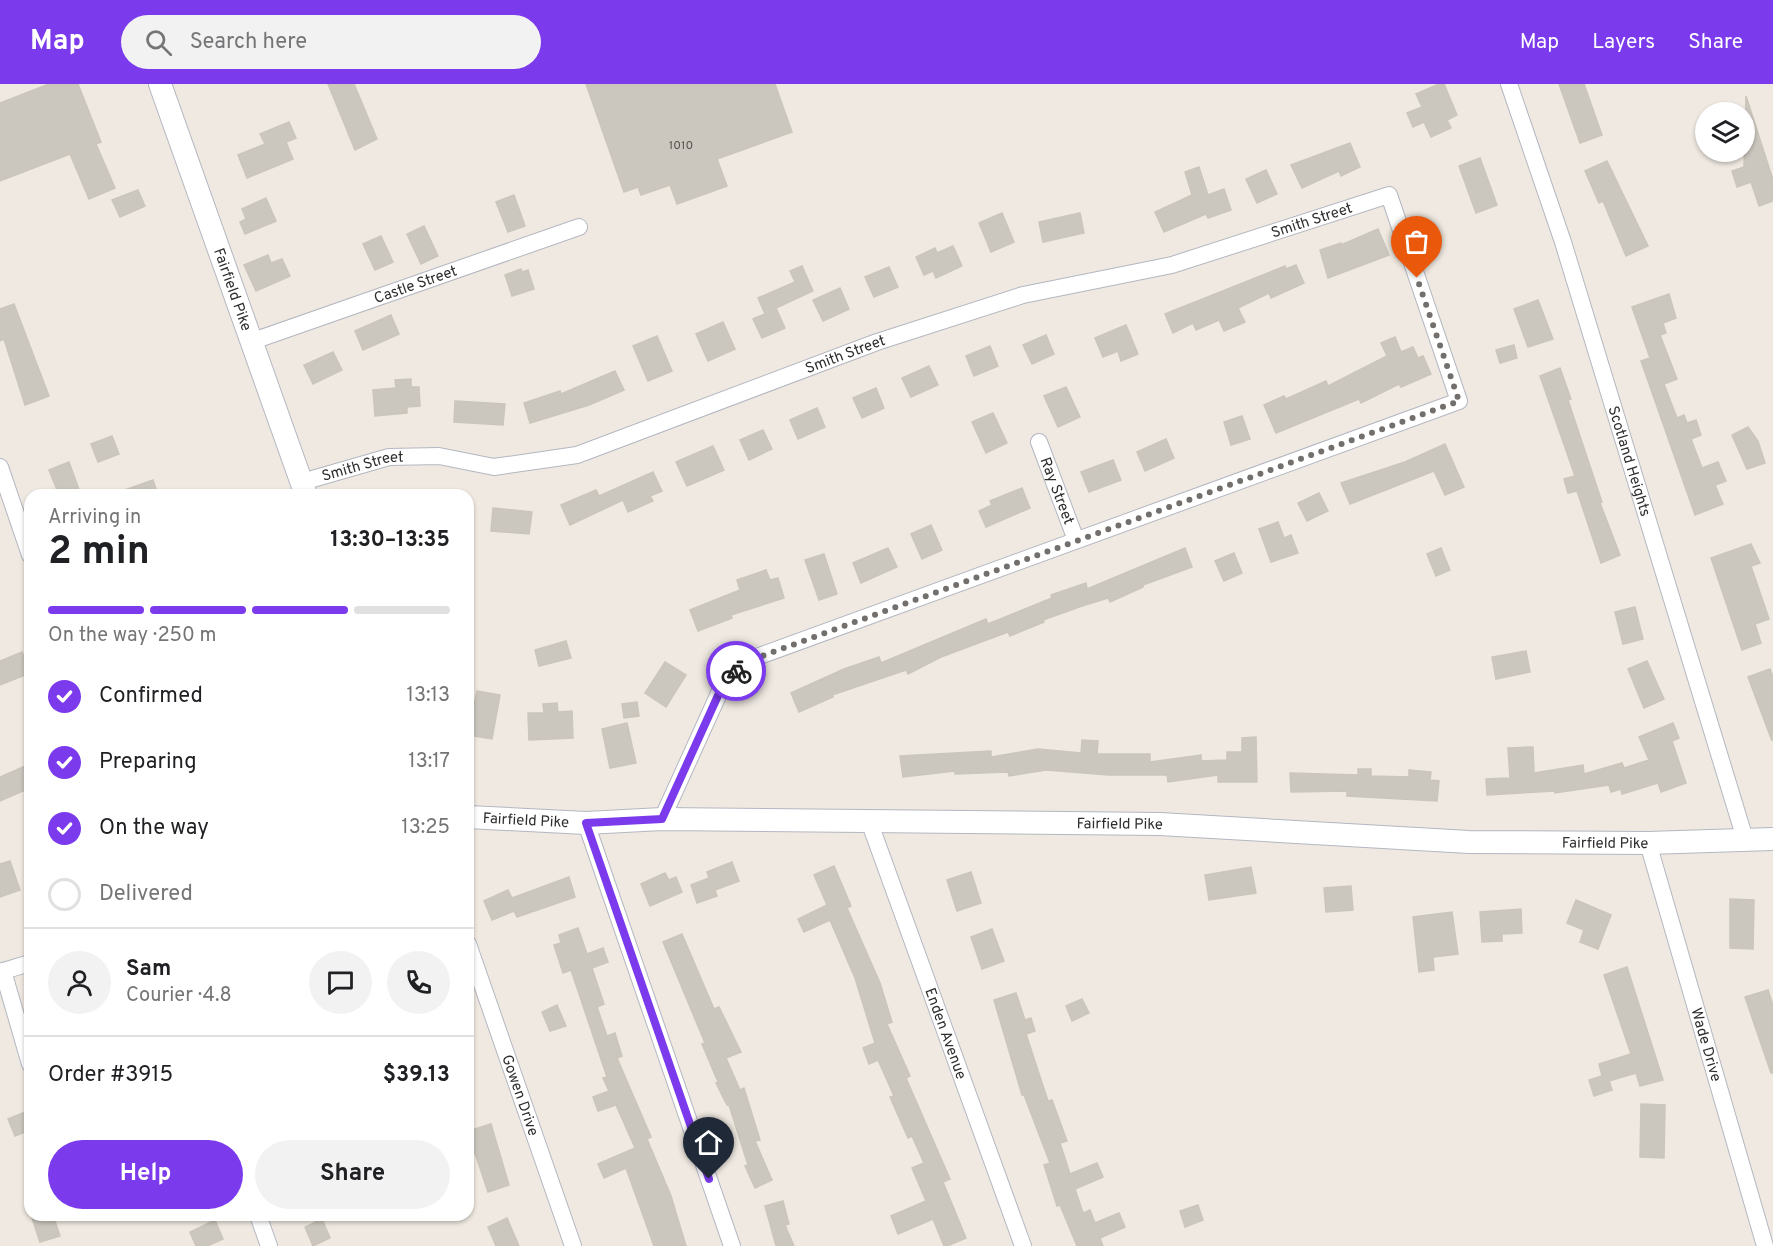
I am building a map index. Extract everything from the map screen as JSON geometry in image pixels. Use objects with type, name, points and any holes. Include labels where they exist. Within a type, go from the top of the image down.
[{"type":"street","name":"Fairfield Pike","points":[[160,84],[304,489]]},
{"type":"street","name":"Scotland Heights","points":[[1509,84],[1563,242],[1745,839]]},
{"type":"street","name":"Smith Street","points":[[304,489],[389,457],[439,456],[494,467],[577,454],[911,331],[1023,295],[1172,265],[1389,195]]},
{"type":"street","name":"Ray Street","points":[[662,819],[721,689],[743,663],[1459,401],[1389,195]]},
{"type":"street","name":"Castle Street","points":[[253,341],[579,227]]},
{"type":"street","name":"Ray Street","points":[[1039,442],[1076,540]]},
{"type":"street","points":[[0,467],[24,537]]},
{"type":"street","name":"Fairfield Pike","points":[[474,817],[586,823],[662,819],[1160,824],[1469,842],[1648,843],[1773,839]]},
{"type":"street","name":"Enden Avenue","points":[[869,821],[1023,1246]]},
{"type":"street","points":[[586,823],[732,1246]]},
{"type":"street","name":"Wade Drive","points":[[1648,843],[1765,1246]]},
{"type":"street","name":"Gowen Drive","points":[[474,961],[573,1246]]},
{"type":"street","points":[[24,965],[2,972],[24,1044]]},
{"type":"street","points":[[260,1221],[268,1246]]},
{"type":"building","points":[[49,84],[78,84],[101,142],[96,144],[115,188],[89,199],[70,154],[0,181],[0,103]]},
{"type":"building","points":[[328,84],[354,84],[377,139],[355,150]]},
{"type":"building","points":[[586,84],[775,84],[792,132],[717,159],[727,186],[677,204],[670,185],[641,195],[638,187],[624,192]]},
{"type":"building","points":[[1444,84],[1457,115],[1447,120],[1451,128],[1431,137],[1424,122],[1413,127],[1407,113],[1422,107],[1416,94]]},
{"type":"building","points":[[1559,84],[1584,84],[1602,135],[1580,143]]},
{"type":"building","points":[[289,122],[296,138],[286,142],[293,159],[247,178],[238,155],[265,144],[260,134]]},
{"type":"building","points":[[1755,124],[1773,180],[1773,201],[1759,206],[1751,182],[1737,187],[1732,171],[1744,167],[1744,162],[1755,162]]},
{"type":"building","points":[[1350,143],[1360,167],[1341,176],[1339,171],[1302,188],[1291,165]]},
{"type":"building","points":[[1480,158],[1497,205],[1476,213],[1459,166]]},
{"type":"building","points":[[1607,161],[1648,246],[1626,256],[1603,201],[1599,203],[1585,171]]},
{"type":"building","points":[[1199,167],[1208,195],[1224,189],[1231,210],[1208,218],[1206,214],[1164,232],[1155,212],[1192,195],[1185,172]]},
{"type":"building","points":[[1266,170],[1277,194],[1257,203],[1246,179]]},
{"type":"building","points":[[138,190],[145,206],[120,217],[112,200]]},
{"type":"building","points":[[514,195],[525,226],[508,232],[496,202]]},
{"type":"building","points":[[266,198],[276,221],[245,234],[240,222],[246,219],[242,209]]},
{"type":"building","points":[[1002,213],[1014,242],[991,252],[979,223]]},
{"type":"building","points":[[1080,213],[1084,233],[1043,242],[1039,222]]},
{"type":"building","points":[[424,226],[438,256],[421,264],[407,234]]},
{"type":"building","points":[[1378,229],[1389,255],[1328,278],[1320,250],[1341,243],[1341,245]]},
{"type":"building","points":[[381,236],[393,262],[375,270],[363,244]]},
{"type":"building","points":[[953,246],[962,266],[936,278],[933,271],[924,275],[916,257],[935,248],[937,253]]},
{"type":"building","points":[[268,255],[271,263],[282,259],[290,276],[256,291],[244,265]]},
{"type":"building","points":[[1296,265],[1304,283],[1271,298],[1269,293],[1238,308],[1245,322],[1224,331],[1219,320],[1196,330],[1193,323],[1173,333],[1165,314],[1285,266],[1286,269]]},
{"type":"building","points":[[802,266],[813,291],[776,308],[785,328],[762,338],[753,319],[765,314],[758,298],[795,282],[790,271]]},
{"type":"building","points":[[889,267],[898,287],[874,297],[865,277]]},
{"type":"building","points":[[521,269],[522,272],[528,270],[534,289],[512,296],[505,275]]},
{"type":"building","points":[[840,288],[849,309],[823,321],[813,300]]},
{"type":"building","points":[[1669,294],[1676,318],[1663,323],[1666,333],[1660,335],[1677,379],[1664,384],[1677,418],[1684,415],[1687,423],[1696,420],[1701,435],[1691,439],[1702,468],[1718,462],[1726,481],[1715,485],[1723,504],[1695,515],[1641,361],[1650,358],[1632,307]]},
{"type":"building","points":[[1538,300],[1553,339],[1528,347],[1514,309]]},
{"type":"building","points":[[14,304],[49,396],[25,405],[4,339],[0,341],[0,309]]},
{"type":"building","points":[[391,315],[399,334],[363,350],[355,331]]},
{"type":"building","points":[[723,322],[735,349],[708,361],[696,334]]},
{"type":"building","points":[[1126,325],[1138,354],[1121,361],[1118,351],[1103,357],[1095,338]]},
{"type":"building","points":[[1046,335],[1054,354],[1032,364],[1023,345]]},
{"type":"building","points":[[657,336],[672,371],[648,381],[633,346]]},
{"type":"building","points":[[1395,337],[1401,352],[1413,347],[1418,358],[1423,356],[1431,374],[1401,387],[1399,384],[1361,403],[1359,399],[1276,433],[1264,405],[1284,396],[1286,399],[1326,381],[1328,386],[1387,356],[1381,343]]},
{"type":"building","points":[[1514,345],[1517,358],[1500,363],[1496,350]]},
{"type":"building","points":[[990,346],[998,366],[974,376],[966,356]]},
{"type":"building","points":[[333,352],[342,370],[313,384],[304,365]]},
{"type":"building","points":[[929,366],[938,385],[911,397],[902,378]]},
{"type":"building","points":[[1560,368],[1571,399],[1568,400],[1602,502],[1600,503],[1620,555],[1601,563],[1577,491],[1568,493],[1564,479],[1575,476],[1540,376]]},
{"type":"building","points":[[615,371],[624,390],[589,405],[530,423],[524,403],[560,391],[561,394]]},
{"type":"building","points":[[411,379],[411,387],[419,387],[420,406],[407,407],[407,413],[375,416],[373,390],[396,388],[395,380]]},
{"type":"building","points":[[1066,387],[1080,417],[1058,427],[1044,396]]},
{"type":"building","points":[[876,388],[884,408],[862,418],[853,398]]},
{"type":"building","points":[[455,401],[505,404],[503,425],[454,422]]},
{"type":"building","points":[[817,408],[825,427],[798,439],[790,420]]},
{"type":"building","points":[[993,413],[1007,443],[986,453],[972,422]]},
{"type":"building","points":[[1242,416],[1250,439],[1231,445],[1224,422]]},
{"type":"building","points":[[1748,427],[1758,441],[1765,463],[1747,469],[1732,435]]},
{"type":"building","points":[[763,430],[772,449],[749,460],[740,440]]},
{"type":"building","points":[[112,436],[119,454],[98,462],[91,444]]},
{"type":"building","points":[[1166,439],[1174,458],[1145,471],[1137,452]]},
{"type":"building","points":[[1445,444],[1464,487],[1445,495],[1434,471],[1350,504],[1341,483],[1405,462]]},
{"type":"building","points":[[713,446],[724,470],[687,486],[676,462]]},
{"type":"building","points":[[1113,460],[1121,480],[1089,492],[1081,472]]},
{"type":"building","points":[[69,462],[79,489],[57,489],[49,470]]},
{"type":"building","points":[[653,472],[662,491],[650,496],[653,501],[628,512],[623,500],[570,525],[561,505],[596,490],[599,496]]},
{"type":"building","points":[[153,480],[156,489],[127,489]]},
{"type":"building","points":[[1022,488],[1030,508],[986,527],[979,511],[992,505],[990,501]]},
{"type":"building","points":[[1319,493],[1328,511],[1307,521],[1298,503]]},
{"type":"building","points":[[493,508],[532,512],[529,534],[491,531]]},
{"type":"building","points":[[1278,522],[1284,538],[1291,535],[1298,553],[1271,562],[1259,529]]},
{"type":"building","points":[[931,525],[942,550],[922,559],[911,534]]},
{"type":"building","points":[[1751,544],[1760,563],[1751,566],[1769,619],[1755,624],[1761,643],[1742,650],[1711,558]]},
{"type":"building","points":[[888,548],[897,567],[861,583],[853,563]]},
{"type":"building","points":[[1185,548],[1192,567],[1143,585],[1110,602],[1108,598],[1082,606],[1043,620],[1044,622],[1010,636],[1008,632],[941,657],[908,674],[906,670],[832,695],[833,697],[799,712],[791,693],[844,669],[879,657],[881,663],[986,619],[988,624],[1052,598],[1051,595],[1086,583],[1087,589]]},
{"type":"building","points":[[1441,548],[1450,570],[1436,576],[1427,554]]},
{"type":"building","points":[[1234,553],[1242,573],[1224,581],[1215,561]]},
{"type":"building","points":[[824,554],[837,594],[819,600],[805,560]]},
{"type":"building","points":[[766,570],[770,580],[778,578],[784,598],[731,615],[732,618],[698,631],[690,610],[740,590],[737,580]]},
{"type":"building","points":[[1635,607],[1643,639],[1623,644],[1615,612]]},
{"type":"building","points":[[566,641],[571,658],[539,666],[535,650]]},
{"type":"building","points":[[1526,651],[1530,672],[1496,679],[1492,657]]},
{"type":"building","points":[[22,652],[24,675],[0,685],[0,661]]},
{"type":"building","points":[[1647,661],[1664,699],[1644,708],[1628,669]]},
{"type":"building","points":[[665,662],[686,675],[666,707],[645,693]]},
{"type":"building","points":[[1770,669],[1773,677],[1772,741],[1748,677]]},
{"type":"building","points":[[477,691],[500,695],[492,739],[474,736],[474,704]]},
{"type":"building","points":[[637,702],[639,716],[624,718],[622,704]]},
{"type":"building","points":[[557,703],[558,712],[572,711],[573,738],[529,740],[528,713],[544,713],[543,704]]},
{"type":"building","points":[[627,723],[636,763],[610,768],[602,729]]},
{"type":"building","points":[[1673,723],[1679,738],[1672,741],[1686,783],[1661,792],[1658,783],[1622,794],[1621,789],[1611,792],[1609,785],[1555,793],[1555,791],[1487,795],[1486,779],[1510,778],[1508,748],[1533,747],[1534,773],[1583,765],[1584,774],[1622,763],[1624,768],[1649,760],[1639,737]]},
{"type":"building","points":[[1256,737],[1257,782],[1218,782],[1218,775],[1168,782],[1167,775],[1109,775],[1046,770],[1009,776],[1008,772],[955,774],[955,771],[903,777],[900,756],[991,751],[991,757],[1038,749],[1081,753],[1082,740],[1098,741],[1097,754],[1150,754],[1150,762],[1201,755],[1201,761],[1227,760],[1227,752],[1242,752],[1242,738]]},
{"type":"building","points":[[24,767],[24,791],[0,801],[0,777]]},
{"type":"building","points":[[1358,769],[1371,769],[1371,776],[1409,777],[1409,770],[1431,772],[1430,780],[1439,781],[1437,801],[1347,796],[1347,791],[1291,792],[1290,773],[1358,775]]},
{"type":"building","points":[[10,861],[20,890],[0,897],[0,864]]},
{"type":"building","points":[[732,862],[739,881],[715,890],[717,896],[697,903],[691,885],[709,878],[707,872]]},
{"type":"building","points":[[834,866],[851,906],[847,908],[880,983],[892,1022],[887,1024],[910,1076],[906,1078],[950,1179],[943,1182],[966,1238],[947,1246],[944,1246],[933,1219],[898,1234],[891,1216],[926,1201],[912,1168],[924,1163],[912,1136],[908,1138],[890,1097],[894,1096],[878,1060],[869,1064],[863,1048],[875,1043],[855,978],[830,920],[804,932],[798,919],[827,905],[814,875]]},
{"type":"building","points":[[1251,867],[1256,893],[1209,900],[1205,875]]},
{"type":"building","points":[[971,872],[981,903],[957,911],[947,880]]},
{"type":"building","points":[[665,873],[669,880],[676,877],[682,892],[650,906],[641,884]]},
{"type":"building","points":[[569,877],[575,897],[517,917],[514,911],[492,920],[484,901],[508,890],[512,898]]},
{"type":"building","points":[[1351,886],[1353,910],[1326,912],[1324,888]]},
{"type":"building","points":[[1730,899],[1754,900],[1753,949],[1730,948]]},
{"type":"building","points":[[1576,900],[1611,915],[1598,949],[1580,942],[1584,930],[1567,923]]},
{"type":"building","points":[[1521,909],[1522,933],[1502,934],[1502,941],[1482,942],[1480,912]]},
{"type":"building","points":[[1452,912],[1458,954],[1433,957],[1434,970],[1419,972],[1413,917]]},
{"type":"building","points":[[578,928],[587,954],[603,948],[608,962],[592,968],[604,1004],[597,1007],[607,1036],[615,1033],[622,1056],[617,1058],[651,1137],[647,1139],[671,1196],[686,1246],[654,1246],[626,1168],[604,1178],[598,1164],[635,1148],[616,1105],[598,1111],[593,1097],[609,1091],[603,1078],[607,1077],[571,970],[563,973],[554,945],[561,943],[559,935]]},
{"type":"building","points":[[992,929],[1004,961],[982,969],[971,937]]},
{"type":"building","points":[[682,934],[714,1009],[719,1007],[741,1052],[726,1058],[740,1090],[744,1088],[760,1140],[755,1141],[772,1180],[755,1188],[745,1166],[748,1165],[729,1105],[716,1083],[718,1082],[702,1044],[705,1043],[663,942]]},
{"type":"building","points":[[1627,967],[1663,1080],[1640,1086],[1636,1073],[1609,1081],[1612,1090],[1594,1096],[1589,1080],[1602,1076],[1599,1064],[1631,1054],[1604,975]]},
{"type":"building","points":[[1768,990],[1773,1005],[1773,1073],[1771,1073],[1745,997]]},
{"type":"building","points":[[1016,993],[1025,1020],[1031,1018],[1035,1031],[1026,1034],[1048,1101],[1052,1100],[1067,1141],[1060,1143],[1070,1174],[1097,1163],[1103,1177],[1075,1189],[1083,1213],[1090,1210],[1095,1223],[1119,1213],[1125,1227],[1100,1238],[1103,1246],[1077,1246],[1060,1205],[1057,1206],[1044,1165],[1050,1163],[1024,1095],[1022,1095],[994,1000]]},
{"type":"building","points":[[1082,999],[1089,1013],[1072,1021],[1066,1006]]},
{"type":"building","points":[[557,1005],[566,1026],[550,1031],[542,1012]]},
{"type":"building","points":[[1641,1104],[1665,1105],[1664,1158],[1640,1157]]},
{"type":"building","points":[[24,1112],[24,1132],[15,1136],[8,1119]]},
{"type":"building","points":[[491,1124],[509,1185],[488,1192],[474,1153],[474,1129]]},
{"type":"building","points":[[783,1201],[789,1224],[785,1225],[794,1246],[776,1246],[765,1206]]},
{"type":"building","points":[[1198,1205],[1203,1220],[1185,1227],[1180,1211]]},
{"type":"building","points":[[507,1218],[519,1246],[496,1246],[488,1227]]},
{"type":"building","points":[[33,1221],[55,1221],[60,1236],[40,1242]]},
{"type":"building","points":[[215,1221],[223,1239],[207,1246],[196,1246],[190,1232]]},
{"type":"building","points":[[323,1221],[330,1238],[313,1246],[305,1227]]},
{"type":"way so far","points":[[736,671],[743,663],[1459,401],[1417,278]]},
{"type":"route","points":[[709,1179],[586,823],[662,819],[721,689],[736,671]]}]
